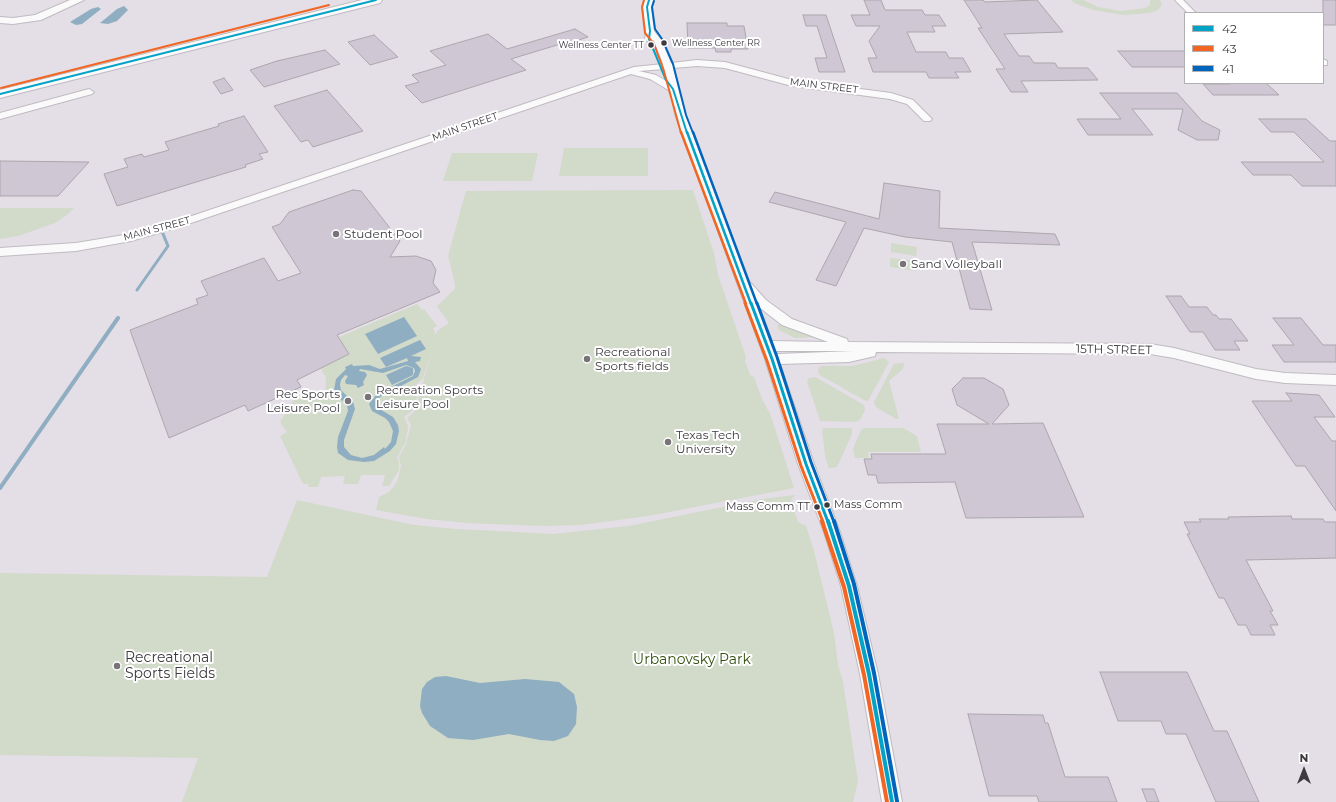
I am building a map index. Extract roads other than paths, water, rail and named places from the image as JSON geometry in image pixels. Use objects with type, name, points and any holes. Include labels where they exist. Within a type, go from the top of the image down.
[{"type":"highway","points":[[0,83],[328,0]]},
{"type":"highway","points":[[0,94],[376,0]]},
{"type":"street","points":[[0,14],[18,18],[56,0]]},
{"type":"street","points":[[0,20],[41,16],[78,0]]},
{"type":"street","points":[[649,0],[649,39],[664,66],[666,80],[673,89],[681,117],[737,270],[769,352],[806,464],[832,532],[848,586],[869,674],[892,802]]},
{"type":"street","points":[[1179,0],[1191,12]]},
{"type":"street","name":"MAIN STREET","points":[[0,252],[76,247],[131,237],[167,227],[637,69],[664,66],[717,64],[792,83],[889,95],[910,102],[927,118]]},
{"type":"street","points":[[610,77],[635,74],[648,75],[662,81],[673,89]]},
{"type":"street","points":[[0,116],[89,92]]},
{"type":"street","points":[[737,270],[751,291],[762,303],[787,322],[826,337],[850,344],[890,349]]},
{"type":"street","name":"15TH STREET","points":[[769,352],[849,357],[890,349],[1150,350],[1174,353],[1256,374],[1285,378],[1336,380]]},
{"type":"water","points":[[124,6],[128,10],[117,21],[108,24],[100,23],[117,9]]},
{"type":"water","points":[[98,7],[101,9],[82,24],[76,25],[70,22],[91,9]]},
{"type":"water","points":[[404,317],[417,336],[378,354],[365,334]]},
{"type":"water","name":"Rec Sports Leisure Pool","points":[[420,340],[426,349],[411,356],[421,357],[420,361],[415,362],[421,369],[418,377],[380,397],[376,403],[378,408],[393,417],[398,425],[399,431],[396,444],[390,451],[374,461],[364,462],[348,460],[338,453],[337,447],[338,437],[348,411],[347,405],[338,397],[334,390],[336,379],[346,369],[345,367],[352,364],[353,366],[369,365],[380,369],[408,361],[407,358],[386,367],[380,358]],"holes":[[[406,365],[414,368],[415,371],[413,376],[377,394],[369,404],[372,411],[389,422],[393,431],[391,442],[385,449],[384,447],[374,455],[362,458],[351,455],[344,447],[344,440],[355,409],[353,402],[341,390],[341,380],[345,375],[348,376],[345,381],[346,384],[356,385],[358,388],[364,385],[363,382],[367,375],[365,372],[359,371],[360,369],[383,373]]]},
{"type":"water","points":[[406,366],[413,368],[413,375],[392,385],[386,375]]},
{"type":"water","points":[[446,676],[480,683],[525,679],[559,682],[574,694],[577,707],[576,724],[568,736],[554,741],[509,734],[473,740],[448,738],[430,726],[422,713],[420,706],[422,689],[427,682],[435,677]]},
{"type":"waterway","points":[[137,290],[168,246],[161,229]]},
{"type":"waterway","points":[[0,488],[118,318]]},
{"type":"place","name":"Wellness Center RR","points":[[664,43]]},
{"type":"place","name":"Wellness Center TT","points":[[651,45]]},
{"type":"place","name":"Student Pool","points":[[336,234]]},
{"type":"place","name":"Sand Volleyball","points":[[903,264]]},
{"type":"place","name":"Recreational Sports fields","points":[[587,359]]},
{"type":"place","name":"Recreation Sports Leisure Pool","points":[[368,397]]},
{"type":"place","name":"Rec Sports Leisure Pool","points":[[348,401]]},
{"type":"place","name":"Texas Tech University","points":[[668,442]]},
{"type":"place","name":"Mass Comm","points":[[827,505]]},
{"type":"place","name":"Mass Comm TT","points":[[817,507]]},
{"type":"place","name":"Recreational Sports Fields","points":[[117,666]]},
{"type":"park label","name":"Urbanovsky Park","points":[[692,660]]}]
